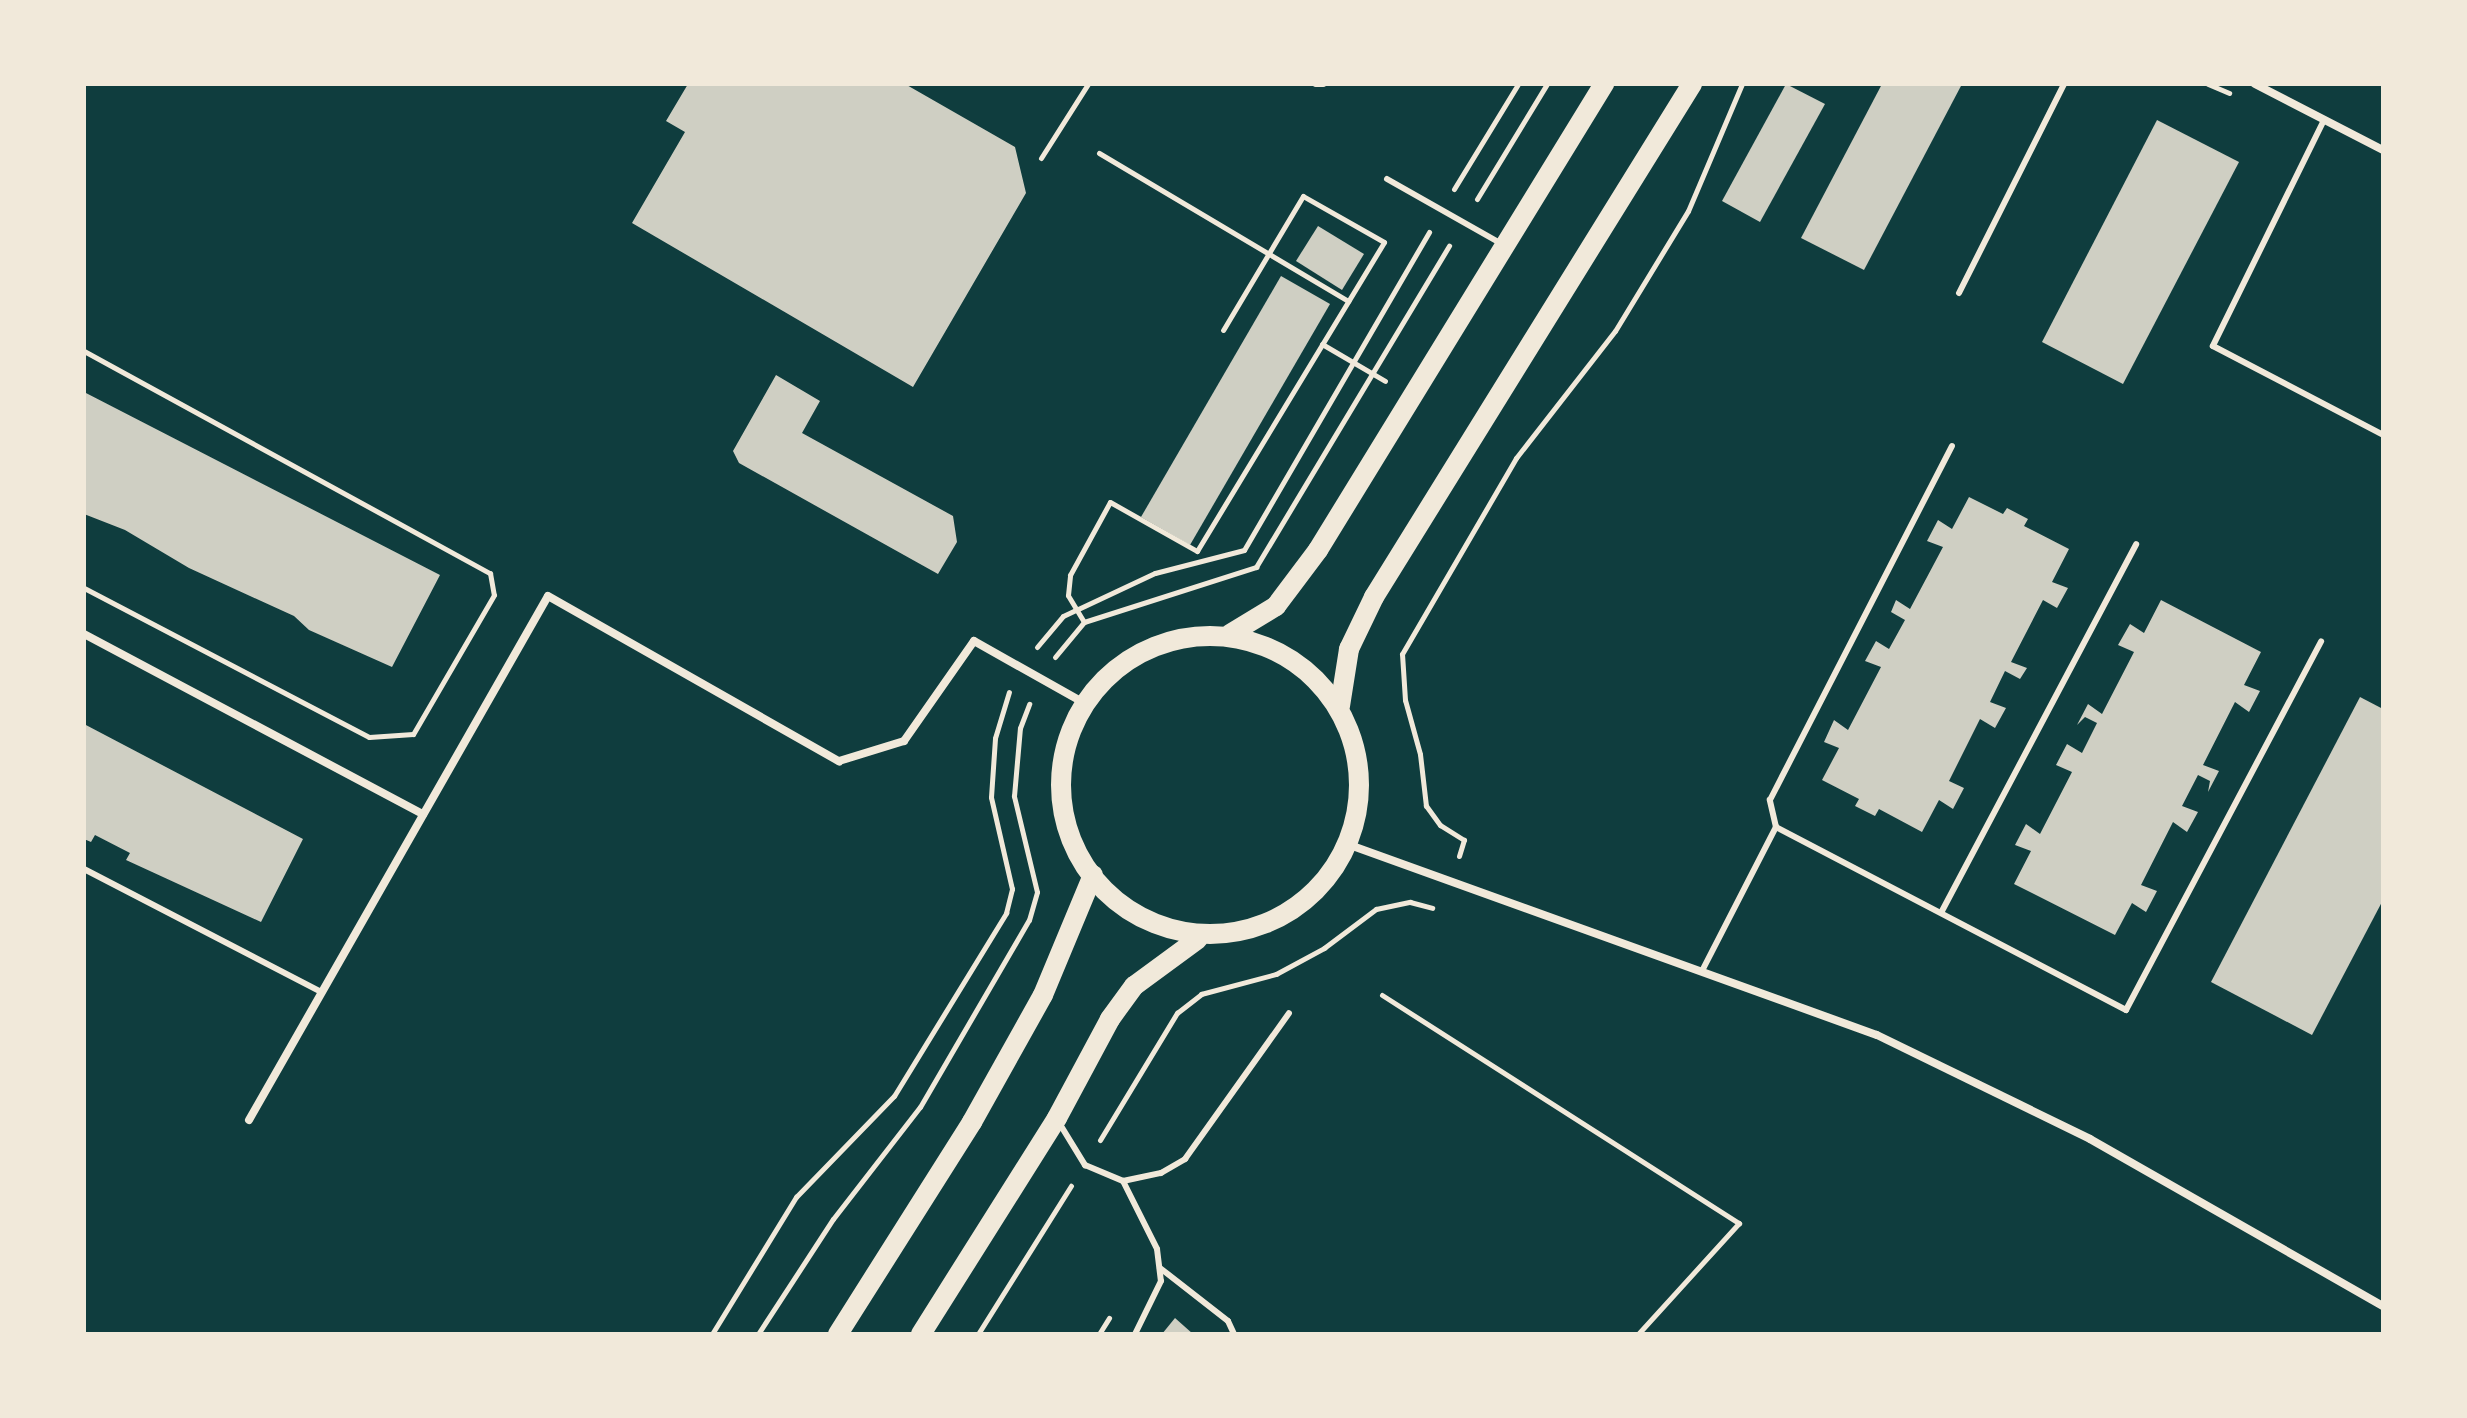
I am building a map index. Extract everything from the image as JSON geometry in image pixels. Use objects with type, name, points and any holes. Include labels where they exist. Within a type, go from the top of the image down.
[{"type":"main road","points":[[1230,634],[1276,606],[1318,550],[1604,84]]},
{"type":"main road","points":[[1340,706],[1349,649],[1374,597],[1692,84]]},
{"type":"main road","points":[[921,1334],[1057,1118],[1110,1019],[1134,986],[1198,939],[1271,926],[1347,844],[1356,817],[1361,770],[1354,735],[1340,706],[1322,682],[1283,652],[1230,634],[1175,638],[1117,667],[1084,703],[1061,762],[1061,809],[1102,892],[1142,922],[1198,939]]},
{"type":"main road","points":[[838,1334],[972,1122],[1036,1008],[1068,944],[1093,875]]},
{"type":"street","points":[[2255,84],[2383,150]]},
{"type":"street","points":[[249,1120],[548,596],[839,761],[904,741],[974,641],[1084,703]]},
{"type":"street","points":[[84,634],[423,814]]},
{"type":"street","points":[[1347,844],[1703,969],[1877,1035],[2090,1139],[2383,1306]]},
{"type":"lane","points":[[1959,293],[2064,84]]},
{"type":"lane","points":[[2324,120],[2213,346],[2383,435]]},
{"type":"lane","points":[[1387,179],[1505,245]]},
{"type":"lane","points":[[1703,969],[1776,827],[1770,800],[1952,446]]},
{"type":"lane","points":[[1942,911],[2136,544]]},
{"type":"lane","points":[[1776,827],[1942,911],[2126,1010],[2321,641]]},
{"type":"lane","points":[[84,869],[321,992]]},
{"type":"lane","points":[[1057,1118],[1085,1165],[1123,1181],[1161,1173],[1185,1159],[1289,1013]]},
{"type":"lane","points":[[1123,1181],[1157,1249],[1159,1268],[1157,1291],[1135,1334]]},
{"type":"lane","points":[[1159,1268],[1228,1321],[1234,1334]]},
{"type":"path","points":[[1041,158],[1088,84]]},
{"type":"path","points":[[1315,84],[1323,84]]},
{"type":"path","points":[[712,1334],[796,1197],[894,1096],[1006,913],[1012,889],[991,797],[1001,710],[1020,667],[1063,616],[1155,573],[1244,550],[1518,84]]},
{"type":"path","points":[[1223,330],[1303,196],[1384,242],[1197,551],[1110,502],[1070,575],[1068,595],[1084,622],[1256,567],[1547,84]]},
{"type":"path","points":[[1464,840],[1440,825],[1426,806],[1420,754],[1405,700],[1402,654],[1516,458],[1615,331],[1688,211],[1742,84]]},
{"type":"path","points":[[1099,153],[1348,301]]},
{"type":"path","points":[[84,588],[369,737],[413,734],[494,595],[490,573],[85,353]]},
{"type":"path","points":[[758,1334],[833,1219],[920,1107],[1029,920],[1037,892],[1014,796],[1020,728]]},
{"type":"path","points":[[978,1334],[1177,1013],[1201,994],[1276,974],[1324,948],[1376,909],[1410,902],[1440,910]]},
{"type":"path","points":[[1382,995],[1739,1223],[1638,1334]]},
{"type":"building","points":[[688,84],[905,84],[1015,147],[1026,193],[913,387],[632,223],[685,132],[666,121]]},
{"type":"building","points":[[1786,84],[1825,104],[1760,222],[1722,201]]},
{"type":"building","points":[[1882,84],[1962,84],[1864,270],[1801,238]]},
{"type":"building","points":[[2157,120],[2239,162],[2123,384],[2042,342]]},
{"type":"building","points":[[1318,226],[1364,254],[1342,290],[1296,261]]},
{"type":"building","points":[[1281,276],[1330,304],[1190,545],[1141,517]]},
{"type":"building","points":[[776,375],[820,401],[802,433],[953,516],[957,542],[938,574],[739,463],[733,451]]},
{"type":"building","points":[[84,392],[440,575],[392,667],[309,630],[294,616],[189,568],[125,530],[84,514]]},
{"type":"building","points":[[1969,497],[2003,514],[2007,508],[2028,519],[2024,526],[2069,549],[2052,582],[2068,588],[2057,608],[2043,600],[2011,662],[2027,668],[2020,679],[2005,671],[1990,702],[2006,708],[1995,728],[1980,719],[1949,781],[1964,788],[1953,809],[1939,800],[1922,832],[1879,809],[1875,816],[1855,806],[1859,799],[1822,780],[1839,748],[1824,742],[1834,720],[1848,730],[1881,667],[1865,661],[1876,641],[1889,649],[1905,620],[1891,612],[1896,600],[1910,609],[1943,547],[1927,541],[1938,520],[1952,529]]},
{"type":"building","points":[[2161,600],[2261,652],[2244,685],[2260,691],[2249,712],[2235,702],[2203,765],[2219,771],[2208,792],[2210,781],[2198,775],[2182,806],[2198,812],[2187,832],[2173,822],[2141,885],[2157,891],[2146,912],[2132,903],[2115,935],[2014,884],[2031,851],[2015,845],[2026,824],[2040,834],[2072,772],[2056,765],[2067,744],[2082,753],[2097,723],[2085,717],[2077,725],[2088,704],[2102,714],[2134,652],[2118,645],[2130,624],[2144,633]]},
{"type":"building","points":[[2360,697],[2383,709],[2383,900],[2312,1035],[2211,982]]},
{"type":"building","points":[[84,724],[303,839],[261,922],[126,860],[130,853],[95,835],[91,842],[84,839]]},
{"type":"building","points":[[1175,1318],[1193,1334],[1162,1334]]}]
